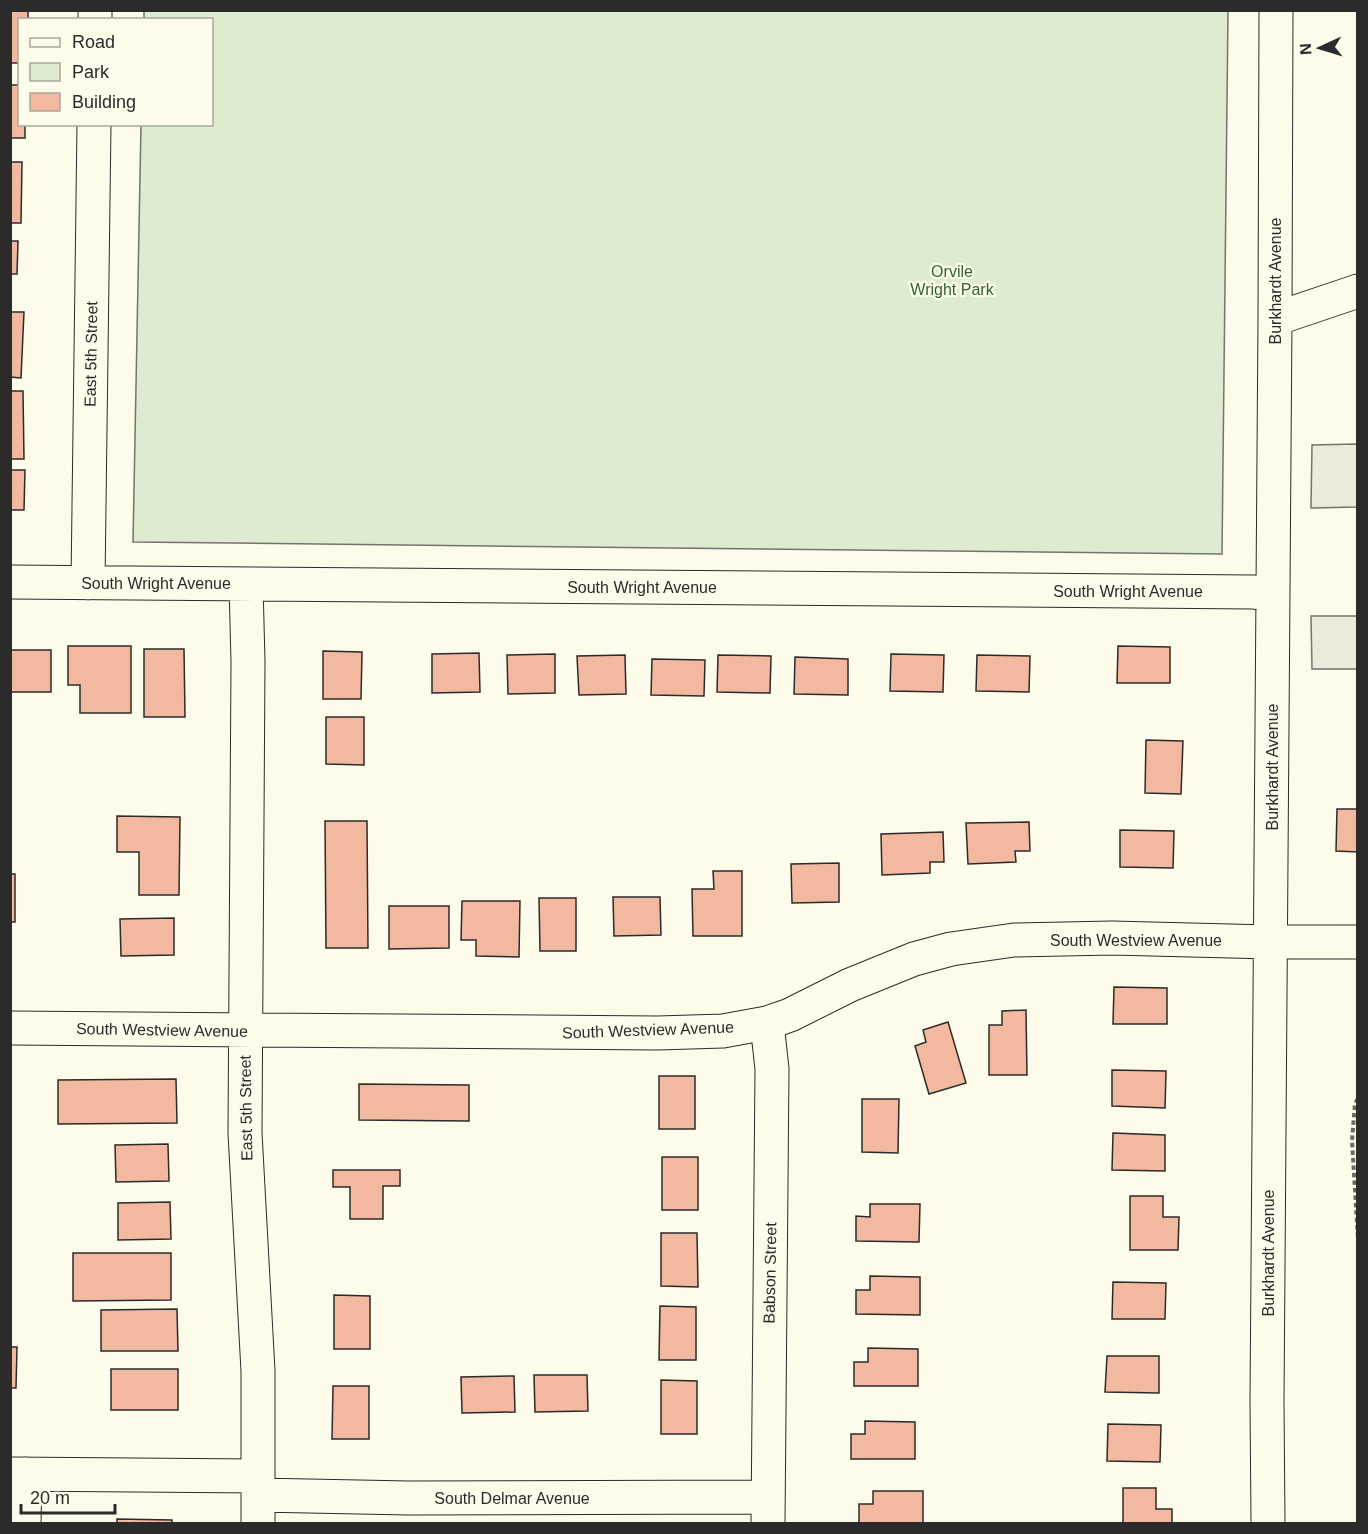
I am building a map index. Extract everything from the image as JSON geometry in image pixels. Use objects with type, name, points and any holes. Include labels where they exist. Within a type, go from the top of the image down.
[{"type":"street","name":"Burkhardt Avenue","points":[[1268,1524],[1276,10]]},
{"type":"street","name":"East 5th Street","points":[[88,583],[94,126]]},
{"type":"street","points":[[1275,319],[1358,291]]},
{"type":"street","name":"South Wright Avenue","points":[[10,582],[1253,592],[1273,594]]},
{"type":"street","name":"East 5th Street","points":[[246,584],[248,674],[245,1133],[258,1371],[258,1498]]},
{"type":"street","name":"South Westview Avenue","points":[[10,1028],[658,1033],[723,1031],[767,1023],[790,1015],[850,985],[914,960],[951,949],[1014,940],[1112,938],[1270,942]]},
{"type":"street","points":[[1270,942],[1358,942]]},
{"type":"street","name":"Babson Street","points":[[767,1023],[772,1069],[767,1510]]},
{"type":"street","points":[[18,1474],[24,1524]]},
{"type":"street","name":"South Delmar Avenue","points":[[18,1474],[258,1498],[410,1498],[767,1510]]},
{"type":"path","points":[[1358,1099],[1355,1102],[1352,1142],[1358,1239]]},
{"type":"green space","name":"Orvile Wright Park","points":[[144,11],[1228,11],[1222,554],[133,542],[141,126],[213,126],[213,18],[144,18]]},
{"type":"shaded area","points":[[1357,444],[1357,507],[1311,508],[1312,445]]},
{"type":"shaded area","points":[[1311,616],[1357,616],[1357,669],[1312,669]]},
{"type":"building","points":[[10,10],[28,10],[28,18],[18,18],[18,63],[10,63]]},
{"type":"building","points":[[10,85],[18,85],[18,126],[25,126],[25,138],[10,138]]},
{"type":"building","points":[[10,162],[22,162],[21,223],[10,223]]},
{"type":"building","points":[[10,241],[18,241],[17,274],[10,274]]},
{"type":"building","points":[[10,312],[24,312],[21,378],[10,377]]},
{"type":"building","points":[[10,391],[23,391],[24,459],[10,459]]},
{"type":"building","points":[[10,470],[25,470],[24,510],[10,510]]},
{"type":"building","points":[[68,646],[131,646],[131,713],[80,713],[80,685],[68,685]]},
{"type":"building","points":[[1118,646],[1170,647],[1170,683],[1117,683]]},
{"type":"building","points":[[144,649],[184,649],[185,717],[144,717]]},
{"type":"building","points":[[10,650],[51,650],[51,692],[10,692]]},
{"type":"building","points":[[323,651],[362,652],[361,699],[323,699]]},
{"type":"building","points":[[479,653],[480,692],[432,693],[432,654]]},
{"type":"building","points":[[555,654],[555,693],[508,694],[507,655]]},
{"type":"building","points":[[891,654],[944,655],[943,692],[890,691]]},
{"type":"building","points":[[625,655],[626,694],[579,695],[577,656]]},
{"type":"building","points":[[718,655],[771,656],[770,693],[717,692]]},
{"type":"building","points":[[977,655],[1030,656],[1029,692],[976,691]]},
{"type":"building","points":[[795,657],[848,659],[848,695],[794,694]]},
{"type":"building","points":[[652,659],[705,660],[704,696],[651,695]]},
{"type":"building","points":[[326,717],[364,717],[364,765],[326,764]]},
{"type":"building","points":[[1146,740],[1183,741],[1181,794],[1145,793]]},
{"type":"building","points":[[1337,809],[1358,809],[1358,852],[1336,851]]},
{"type":"building","points":[[117,816],[180,817],[179,895],[139,895],[139,852],[117,852]]},
{"type":"building","points":[[325,821],[367,821],[368,948],[326,948]]},
{"type":"building","points":[[1029,822],[1030,851],[1015,851],[1016,862],[968,864],[966,823]]},
{"type":"building","points":[[1120,830],[1174,831],[1173,868],[1120,867]]},
{"type":"building","points":[[943,832],[944,862],[930,862],[930,873],[882,875],[881,834]]},
{"type":"building","points":[[839,863],[839,902],[792,903],[791,864]]},
{"type":"building","points":[[713,871],[742,871],[742,936],[693,936],[692,889],[714,889]]},
{"type":"building","points":[[10,874],[15,874],[15,922],[10,922]]},
{"type":"building","points":[[613,897],[660,897],[661,935],[614,936]]},
{"type":"building","points":[[539,898],[576,898],[576,951],[540,951]]},
{"type":"building","points":[[462,901],[520,901],[519,957],[476,956],[476,940],[461,940]]},
{"type":"building","points":[[389,906],[449,906],[449,948],[389,949]]},
{"type":"building","points":[[174,918],[174,955],[121,956],[120,919]]},
{"type":"building","points":[[1114,987],[1167,988],[1167,1024],[1113,1024]]},
{"type":"building","points":[[1026,1010],[1027,1075],[989,1075],[989,1025],[1002,1025],[1002,1011]]},
{"type":"building","points":[[948,1022],[966,1083],[929,1094],[915,1046],[926,1042],[923,1030]]},
{"type":"building","points":[[1112,1070],[1166,1071],[1165,1108],[1112,1106]]},
{"type":"building","points":[[659,1076],[695,1076],[695,1129],[659,1129]]},
{"type":"building","points":[[176,1079],[177,1123],[58,1124],[58,1080]]},
{"type":"building","points":[[359,1084],[469,1085],[469,1121],[359,1120]]},
{"type":"building","points":[[862,1099],[899,1099],[898,1153],[862,1152]]},
{"type":"building","points":[[1113,1133],[1165,1135],[1165,1171],[1112,1170]]},
{"type":"building","points":[[168,1144],[169,1181],[116,1182],[115,1145]]},
{"type":"building","points":[[662,1157],[698,1157],[698,1210],[662,1210]]},
{"type":"building","points":[[333,1170],[400,1170],[400,1186],[383,1186],[383,1219],[350,1219],[350,1187],[333,1187]]},
{"type":"building","points":[[1130,1196],[1163,1196],[1163,1217],[1179,1217],[1178,1250],[1130,1250]]},
{"type":"building","points":[[170,1202],[171,1239],[118,1240],[118,1203]]},
{"type":"building","points":[[870,1204],[920,1204],[919,1242],[856,1241],[856,1216],[870,1217]]},
{"type":"building","points":[[661,1233],[697,1233],[698,1287],[661,1286]]},
{"type":"building","points":[[73,1253],[171,1253],[171,1300],[73,1301]]},
{"type":"building","points":[[870,1276],[920,1277],[920,1315],[856,1314],[856,1290],[870,1290]]},
{"type":"building","points":[[1113,1282],[1166,1283],[1165,1319],[1112,1319]]},
{"type":"building","points":[[334,1295],[370,1296],[370,1349],[334,1349]]},
{"type":"building","points":[[660,1306],[696,1307],[696,1360],[659,1360]]},
{"type":"building","points":[[177,1309],[178,1351],[101,1351],[101,1310]]},
{"type":"building","points":[[10,1347],[17,1347],[16,1388],[10,1388]]},
{"type":"building","points":[[868,1348],[918,1349],[918,1386],[854,1386],[854,1362],[868,1362]]},
{"type":"building","points":[[1107,1356],[1159,1356],[1159,1393],[1105,1392]]},
{"type":"building","points":[[111,1369],[178,1369],[178,1410],[111,1410]]},
{"type":"building","points":[[534,1375],[587,1375],[588,1411],[535,1412]]},
{"type":"building","points":[[514,1376],[515,1412],[462,1413],[461,1377]]},
{"type":"building","points":[[661,1380],[697,1381],[697,1434],[661,1434]]},
{"type":"building","points":[[333,1386],[369,1386],[369,1439],[332,1439]]},
{"type":"building","points":[[865,1421],[915,1422],[915,1459],[851,1459],[851,1434],[865,1434]]},
{"type":"building","points":[[1108,1424],[1161,1425],[1160,1462],[1107,1461]]},
{"type":"building","points":[[1123,1488],[1156,1488],[1156,1509],[1172,1509],[1172,1524],[1123,1524]]},
{"type":"building","points":[[873,1491],[923,1491],[923,1524],[859,1524],[859,1504],[873,1504]]},
{"type":"building","points":[[117,1519],[172,1520],[172,1524],[117,1524]]}]
